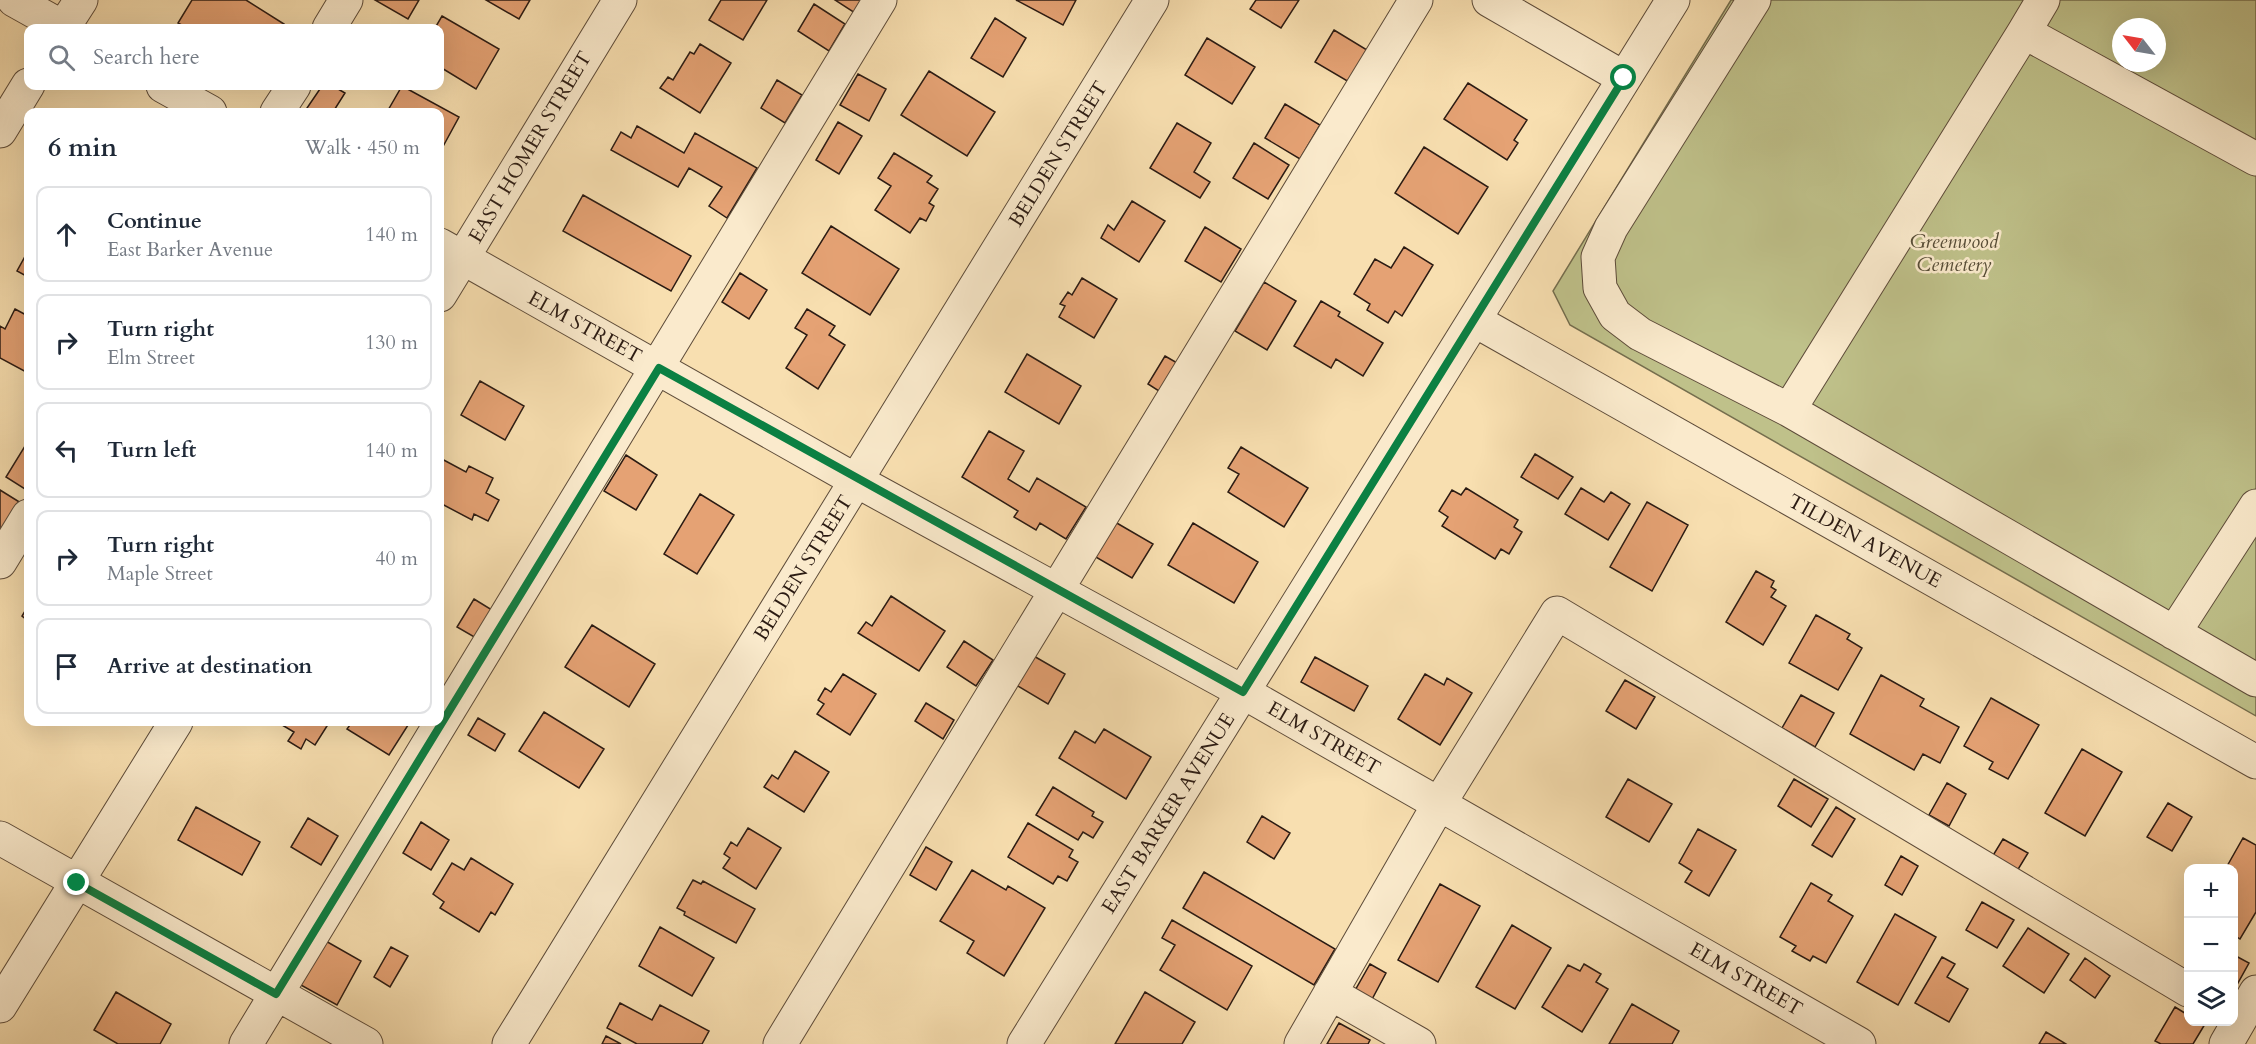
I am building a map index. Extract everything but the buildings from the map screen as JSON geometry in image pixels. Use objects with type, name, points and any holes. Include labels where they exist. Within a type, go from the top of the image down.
[{"type":"street","points":[[14,0],[57,24]]},
{"type":"street","points":[[66,24],[81,0]]},
{"type":"street","points":[[331,24],[346,0]]},
{"type":"street","name":"EAST HOMER STREET","points":[[444,279],[451,251],[620,0]]},
{"type":"street","points":[[444,719],[880,0]]},
{"type":"street","name":"BELDEN STREET","points":[[509,1044],[1152,0]]},
{"type":"street","points":[[780,1044],[1416,0]]},
{"type":"street","points":[[1490,0],[1624,78]]},
{"type":"street","name":"EAST BARKER AVENUE","points":[[1024,1044],[1672,0]]},
{"type":"street","points":[[1754,0],[1611,228],[1598,257],[1600,288],[1615,315],[1640,334],[1789,410],[2256,680]]},
{"type":"street","points":[[1789,410],[2043,0]]},
{"type":"street","points":[[2024,32],[2256,159]]},
{"type":"street","points":[[0,131],[25,90]]},
{"type":"street","points":[[170,90],[203,108]]},
{"type":"street","points":[[280,108],[291,90]]},
{"type":"street","name":"ELM STREET","points":[[451,251],[857,481],[1243,692],[1859,1044]]},
{"type":"street","name":"TILDEN AVENUE","points":[[1474,320],[2256,762]]},
{"type":"street","points":[[2174,633],[2256,506]]},
{"type":"street","points":[[0,562],[24,523]]},
{"type":"street","points":[[1301,1044],[1439,804],[1557,613],[2184,988]]},
{"type":"street","points":[[0,1006],[174,726]]},
{"type":"street","points":[[246,1044],[440,726]]},
{"type":"street","points":[[0,838],[366,1044]]},
{"type":"street","points":[[2233,1027],[2256,992]]},
{"type":"street","points":[[1330,993],[1419,1044]]},
{"type":"green space","name":"Greenwood Cemetery","points":[[1731,0],[2256,0],[2256,716],[1570,325],[1553,291]]},
{"type":"route","points":[[77,883],[276,994],[659,368],[857,481],[1243,692],[1624,78]]}]
